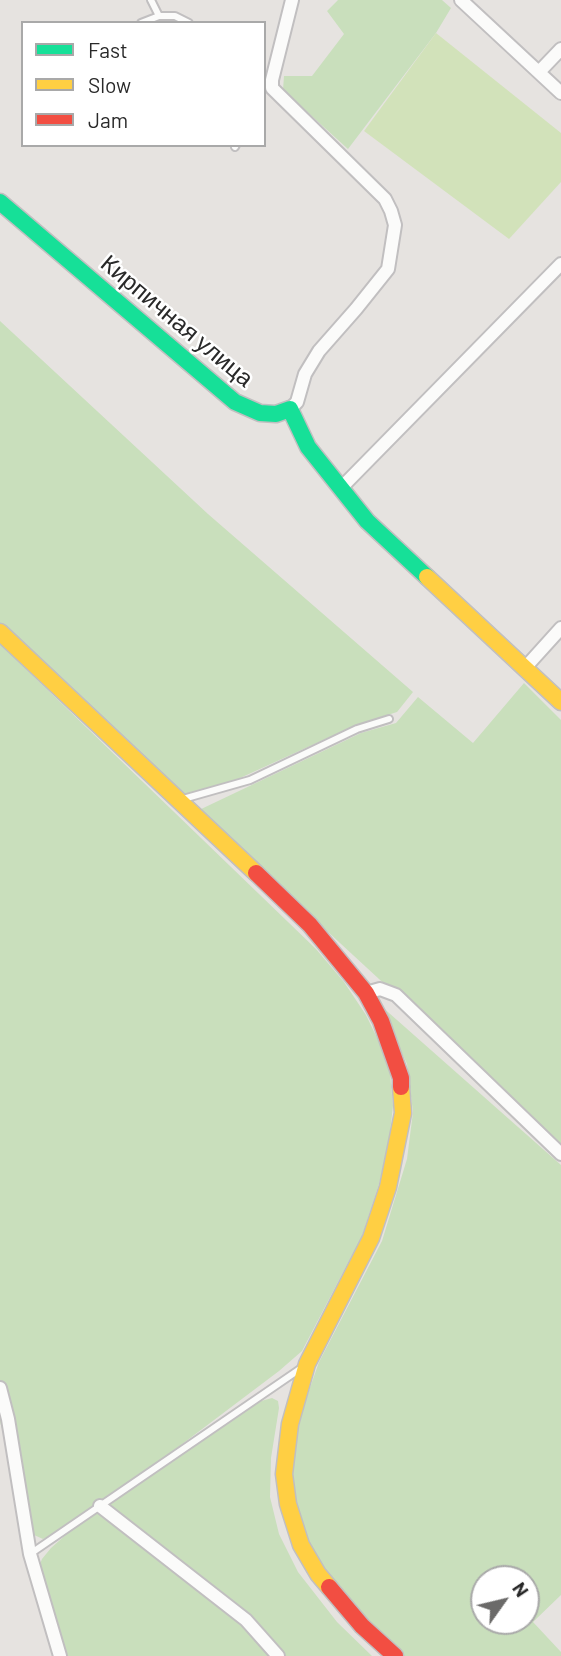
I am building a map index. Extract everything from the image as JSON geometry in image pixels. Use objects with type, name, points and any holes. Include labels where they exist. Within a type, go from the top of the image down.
[{"type":"main road","name":"Кирпичная улица","points":[[0,202],[234,402],[260,413],[276,414],[290,409]]},
{"type":"main road","points":[[290,409],[308,447],[368,521],[561,702]]},
{"type":"main road","points":[[0,632],[310,925],[366,993],[381,1021],[401,1078],[403,1113],[398,1144],[371,1238],[307,1364],[290,1424],[285,1484],[294,1526],[301,1545],[318,1574],[337,1599],[395,1656]]},
{"type":"street","points":[[290,409],[297,402],[305,374],[319,351],[387,269],[395,225],[385,199],[268,86],[292,0]]},
{"type":"street","points":[[461,0],[561,93]]},
{"type":"street","points":[[539,72],[561,49]]},
{"type":"street","points":[[342,487],[561,264]]},
{"type":"street","points":[[524,668],[561,628]]},
{"type":"street","points":[[366,993],[380,989],[396,995],[561,1154]]},
{"type":"street","points":[[0,1388],[8,1419],[30,1554],[60,1656]]},
{"type":"street","points":[[100,1506],[246,1620],[278,1656]]},
{"type":"lane","points":[[151,0],[159,16]]},
{"type":"lane","points":[[146,21],[159,16],[175,16],[185,21]]},
{"type":"lane","points":[[180,800],[250,780],[357,729],[389,719]]},
{"type":"lane","points":[[30,1554],[307,1364]]},
{"type":"green space","points":[[338,0],[442,0],[451,8],[436,33],[348,149],[283,90],[284,76],[312,76],[344,34],[327,11]]},
{"type":"green space","points":[[436,33],[561,133],[561,182],[509,239],[364,131]]},
{"type":"green space","points":[[0,321],[208,514],[413,692],[397,712],[356,725],[192,800],[0,623]]},
{"type":"green space","points":[[0,644],[316,949],[344,982],[366,1015],[380,1044],[390,1073],[393,1106],[389,1141],[379,1184],[362,1236],[302,1351],[112,1497],[261,1401],[272,1398],[278,1401],[271,1458],[270,1497],[279,1534],[298,1572],[337,1622],[372,1656],[62,1656],[38,1569],[51,1548],[95,1509],[43,1539],[34,1535],[0,1422]]},
{"type":"green space","points":[[524,683],[561,720],[561,1147],[197,811],[361,733],[396,723],[418,697],[473,743]]},
{"type":"green space","points":[[380,1005],[561,1165],[561,1595],[540,1615],[540,1565],[470,1565],[470,1635],[540,1635],[540,1630],[561,1652],[561,1656],[404,1656],[357,1612],[310,1552],[291,1497],[294,1433],[319,1362],[382,1241],[407,1159],[413,1112],[407,1064]]},
{"type":"traffic: fast","points":[[0,202],[235,402],[260,413],[276,414],[290,409],[308,447],[367,521],[427,577]]},
{"type":"traffic: slow","points":[[427,577],[561,702]]},
{"type":"traffic: slow","points":[[0,632],[256,873]]},
{"type":"traffic: slow","points":[[329,1587],[301,1545],[288,1504],[284,1474],[290,1424],[307,1364],[371,1238],[388,1187],[403,1113],[401,1087]]},
{"type":"traffic: jam","points":[[256,873],[310,925],[366,993],[381,1021],[401,1078],[401,1087]]},
{"type":"traffic: jam","points":[[329,1587],[362,1626],[395,1656]]}]
